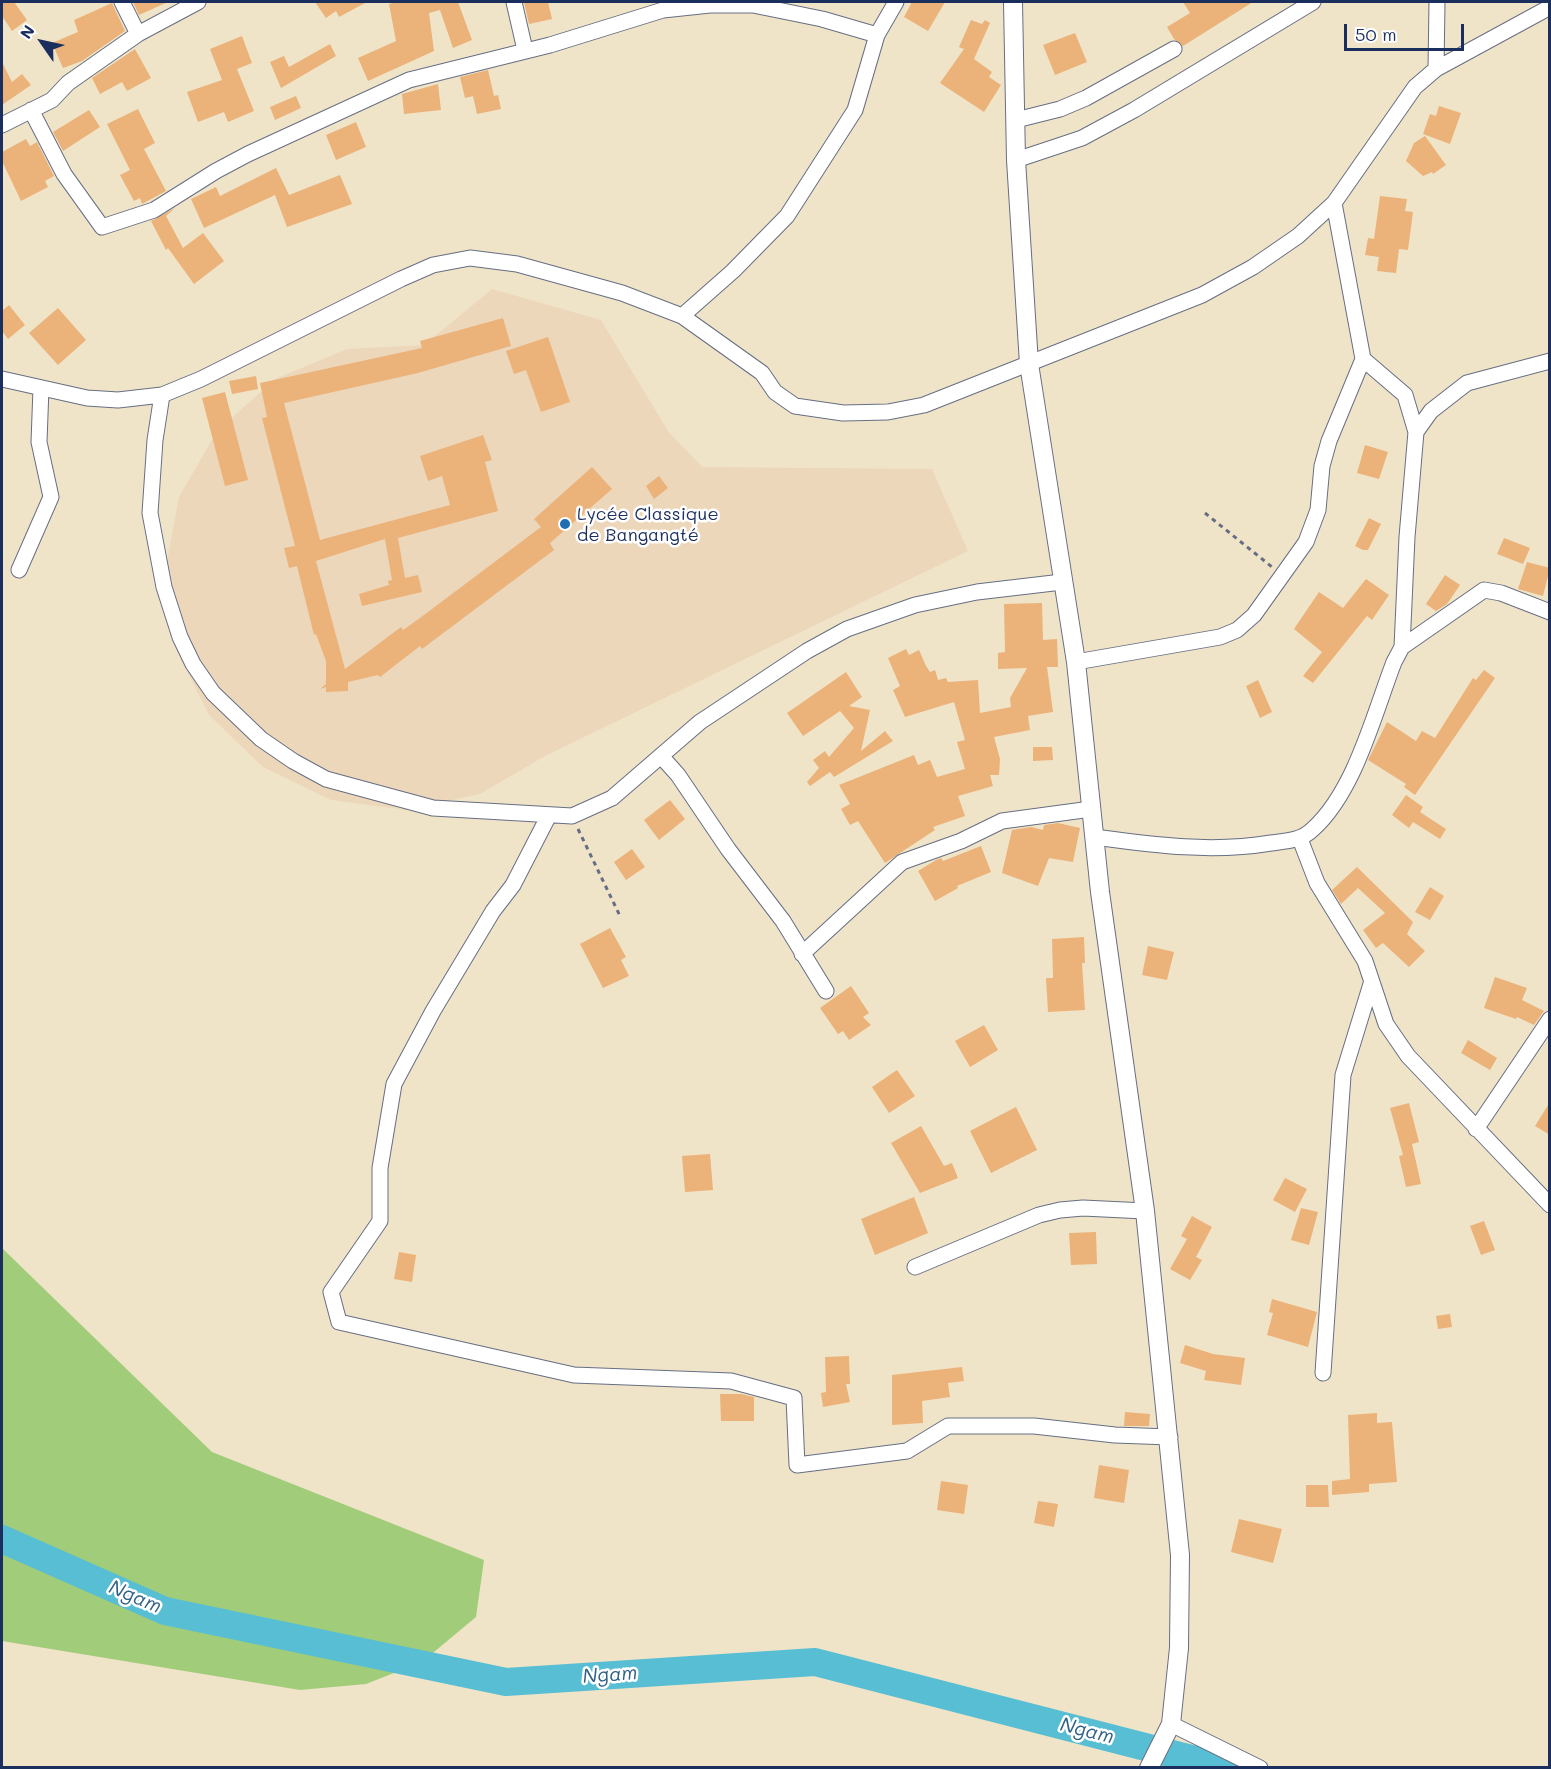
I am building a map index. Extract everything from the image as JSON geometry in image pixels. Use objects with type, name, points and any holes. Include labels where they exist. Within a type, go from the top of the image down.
[{"type":"street","points":[[122,2],[138,34]]},
{"type":"street","points":[[2,125],[52,100],[68,83],[138,34],[198,2]]},
{"type":"street","points":[[514,2],[525,50]]},
{"type":"street","points":[[682,316],[734,272],[787,216],[855,110],[877,35],[896,2]]},
{"type":"street","points":[[1013,2],[1017,160],[1029,364],[1076,662],[1094,837],[1145,1211],[1170,1437],[1180,1555],[1179,1648],[1171,1724],[1149,1767]]},
{"type":"street","points":[[1017,160],[1082,138],[1134,110],[1313,2]]},
{"type":"street","points":[[1436,69],[1437,2]]},
{"type":"street","points":[[31,110],[64,174],[102,227],[154,210],[224,167],[409,80],[525,50],[663,10],[710,5],[753,5],[877,35]]},
{"type":"street","points":[[2,380],[87,398],[118,400],[162,395],[201,379],[411,274],[433,265],[470,258],[517,264],[622,292],[682,316],[762,373],[785,401],[795,406],[843,413],[888,412],[924,405],[1202,295],[1253,267],[1298,236],[1334,203],[1410,94],[1436,69],[1550,7]]},
{"type":"street","points":[[1016,120],[1060,109],[1086,98],[1174,49]]},
{"type":"street","points":[[1076,662],[1220,637],[1237,630],[1254,615],[1312,528],[1318,510],[1322,466],[1329,441],[1363,359],[1334,203]]},
{"type":"street","points":[[1363,359],[1405,394],[1431,411]]},
{"type":"street","points":[[1416,432],[1431,411],[1467,384],[1550,361]]},
{"type":"street","points":[[19,570],[51,497],[39,442],[41,388]]},
{"type":"street","points":[[1094,837],[1227,850],[1300,839],[1313,829],[1326,813],[1350,775],[1402,647],[1407,537],[1416,432],[1405,394]]},
{"type":"street","points":[[162,395],[150,487],[152,522],[164,587],[180,637],[193,664],[213,693],[261,739],[293,761],[326,779],[433,808],[548,817],[572,816],[612,798],[700,722],[762,679],[847,629],[915,605],[976,592],[1062,582]]},
{"type":"street","points":[[1402,647],[1484,590],[1501,593],[1550,612]]},
{"type":"street","points":[[661,756],[678,775],[728,849],[783,921],[826,991]]},
{"type":"street","points":[[802,954],[902,862],[962,841],[1002,821],[1091,809]]},
{"type":"street","points":[[548,817],[513,885],[494,911],[433,1011],[394,1083],[380,1168],[380,1221],[330,1292],[339,1322],[573,1375],[731,1381],[794,1398],[797,1465],[907,1451],[948,1426],[1034,1425],[1115,1435],[1170,1437]]},
{"type":"street","points":[[1300,839],[1317,884],[1365,961],[1386,1024],[1408,1056],[1550,1205]]},
{"type":"street","points":[[1323,1372],[1343,1074],[1371,984]]},
{"type":"street","points":[[1476,1129],[1550,1019]]},
{"type":"street","points":[[915,1267],[1039,1215],[1060,1210],[1145,1211]]},
{"type":"street","points":[[1171,1724],[1260,1767]]},
{"type":"path","points":[[1205,513],[1243,546],[1284,573]]},
{"type":"path","points":[[572,816],[621,918]]},
{"type":"shaded area","name":"Lycée Classique de Bangangté","points":[[492,289],[601,320],[668,431],[702,467],[932,469],[968,551],[545,756],[480,794],[406,810],[331,800],[263,767],[209,715],[175,647],[165,572],[179,497],[217,431],[275,379],[347,349],[424,345]]},
{"type":"green space","points":[[2,1248],[212,1452],[484,1560],[476,1617],[422,1662],[366,1684],[300,1690],[2,1641]]},
{"type":"building","points":[[2,2],[14,2],[27,20],[12,31],[2,16]]},
{"type":"building","points":[[133,2],[168,2],[139,15]]},
{"type":"building","points":[[315,2],[367,2],[339,17],[336,11],[326,18]]},
{"type":"building","points":[[458,2],[472,40],[453,48],[440,10],[429,13],[434,51],[368,81],[358,58],[396,41],[389,4]]},
{"type":"building","points":[[524,2],[548,2],[552,19],[529,24]]},
{"type":"building","points":[[912,2],[945,2],[928,31],[904,17]]},
{"type":"building","points":[[1183,2],[1253,2],[1183,46],[1174,39],[1167,27],[1190,13]]},
{"type":"building","points":[[112,3],[125,31],[82,61],[63,68],[52,43],[78,32],[74,20]]},
{"type":"building","points":[[971,20],[982,24],[985,20],[990,23],[974,59],[992,72],[989,77],[1001,85],[984,112],[940,83],[964,49],[959,47]]},
{"type":"building","points":[[1075,33],[1087,62],[1055,75],[1043,45]]},
{"type":"building","points":[[242,36],[252,63],[237,69],[254,111],[228,122],[224,112],[198,122],[187,92],[222,80],[210,49]]},
{"type":"building","points":[[330,44],[336,56],[281,88],[270,62],[284,56],[289,67]]},
{"type":"building","points":[[135,49],[151,78],[127,91],[122,82],[100,94],[92,78]]},
{"type":"building","points":[[2,62],[12,82],[22,74],[31,85],[2,105]]},
{"type":"building","points":[[488,70],[494,96],[498,95],[501,109],[477,114],[473,96],[465,98],[460,77]]},
{"type":"building","points":[[438,84],[441,110],[404,114],[402,94]]},
{"type":"building","points":[[296,96],[301,108],[275,120],[270,107]]},
{"type":"building","points":[[1439,106],[1461,113],[1450,144],[1423,134],[1430,114],[1436,116]]},
{"type":"building","points":[[138,109],[155,143],[144,149],[166,191],[142,204],[140,198],[134,201],[120,175],[130,170],[107,124]]},
{"type":"building","points":[[89,110],[100,127],[63,151],[53,132]]},
{"type":"building","points":[[356,122],[366,147],[336,160],[326,135]]},
{"type":"building","points":[[1425,136],[1446,165],[1433,174],[1432,172],[1423,176],[1406,161],[1414,143]]},
{"type":"building","points":[[26,139],[30,146],[37,142],[54,176],[45,181],[48,187],[21,201],[2,161],[2,152]]},
{"type":"building","points":[[276,168],[289,195],[340,175],[352,204],[287,227],[275,195],[204,228],[191,199],[216,187],[220,196]]},
{"type":"building","points":[[1380,196],[1407,199],[1405,211],[1413,212],[1408,250],[1399,249],[1396,273],[1377,271],[1379,257],[1365,255],[1368,238],[1374,239]]},
{"type":"building","points":[[175,208],[166,216],[183,248],[203,233],[224,261],[194,284],[168,248],[166,250],[151,221]]},
{"type":"building","points":[[9,305],[25,325],[8,339],[2,331],[2,311]]},
{"type":"building","points":[[58,308],[86,340],[58,365],[29,333]]},
{"type":"building","points":[[503,318],[511,346],[418,373],[284,403],[320,540],[450,505],[442,476],[428,481],[420,456],[483,435],[492,460],[485,462],[498,511],[398,538],[405,578],[418,575],[422,592],[362,606],[359,594],[389,585],[388,581],[392,580],[385,539],[316,561],[345,669],[401,627],[403,630],[420,618],[541,527],[534,519],[592,467],[612,489],[550,543],[554,550],[422,649],[420,646],[380,677],[378,675],[348,682],[348,691],[326,692],[326,687],[320,689],[326,684],[326,661],[316,634],[314,635],[297,566],[289,568],[284,548],[295,546],[262,418],[267,417],[260,383],[422,348],[420,341]]},
{"type":"building","points":[[548,337],[570,402],[541,412],[526,370],[514,374],[506,351]]},
{"type":"building","points":[[256,376],[258,389],[232,394],[229,381]]},
{"type":"building","points":[[225,392],[248,480],[225,486],[202,398]]},
{"type":"building","points":[[1365,445],[1388,452],[1379,479],[1357,473]]},
{"type":"building","points":[[659,476],[668,488],[654,499],[646,486]]},
{"type":"building","points":[[1369,518],[1381,524],[1368,550],[1363,550],[1355,546]]},
{"type":"building","points":[[1504,538],[1530,548],[1523,564],[1497,554]]},
{"type":"building","points":[[1527,562],[1550,568],[1543,596],[1518,589]]},
{"type":"building","points":[[1445,575],[1460,585],[1447,604],[1436,611],[1426,604]]},
{"type":"building","points":[[1366,579],[1389,595],[1372,620],[1367,616],[1313,683],[1303,676],[1322,652],[1294,629],[1319,592],[1343,608]]},
{"type":"building","points":[[1042,603],[1043,640],[1057,639],[1058,667],[1047,667],[1053,712],[1028,716],[1030,730],[994,737],[1000,759],[999,775],[990,775],[993,786],[958,796],[965,816],[933,827],[935,830],[885,863],[858,821],[850,825],[841,809],[850,804],[839,785],[914,755],[918,765],[930,760],[937,777],[965,769],[957,742],[965,740],[954,702],[905,717],[893,690],[900,686],[888,658],[906,649],[909,655],[919,650],[930,672],[935,670],[938,680],[946,678],[948,682],[978,680],[980,713],[1011,707],[1010,698],[1027,668],[998,669],[998,653],[1005,652],[1004,604]]},
{"type":"building","points":[[1484,670],[1495,678],[1415,795],[1404,787],[1406,784],[1368,760],[1387,722],[1416,741],[1422,731],[1435,738],[1473,678],[1476,680]]},
{"type":"building","points":[[846,672],[862,697],[849,706],[870,710],[861,751],[885,731],[893,741],[834,777],[830,772],[810,786],[807,782],[819,768],[813,760],[825,751],[829,757],[854,728],[840,711],[803,736],[787,713]]},
{"type":"building","points":[[1258,680],[1272,712],[1260,718],[1246,686]]},
{"type":"building","points":[[1033,747],[1052,747],[1053,760],[1033,761]]},
{"type":"building","points":[[1406,795],[1423,807],[1420,812],[1446,829],[1440,839],[1413,822],[1409,828],[1392,815]]},
{"type":"building","points":[[670,800],[685,819],[659,840],[644,820]]},
{"type":"building","points":[[1058,823],[1080,828],[1073,862],[1049,858],[1038,886],[1002,873],[1012,830],[1031,827],[1043,830],[1044,825]]},
{"type":"building","points":[[981,846],[991,872],[957,886],[958,888],[935,901],[918,871],[941,858],[943,861]]},
{"type":"building","points":[[632,849],[645,867],[626,880],[614,862]]},
{"type":"building","points":[[1357,867],[1413,922],[1407,934],[1425,951],[1409,967],[1383,943],[1376,948],[1363,930],[1385,913],[1358,888],[1341,904],[1332,890]]},
{"type":"building","points":[[1430,887],[1444,896],[1430,920],[1415,912]]},
{"type":"building","points":[[610,928],[626,957],[621,960],[629,976],[603,988],[580,944]]},
{"type":"building","points":[[1084,937],[1085,963],[1082,963],[1085,1010],[1048,1012],[1046,978],[1053,978],[1052,939]]},
{"type":"building","points":[[1148,946],[1174,952],[1167,980],[1142,975]]},
{"type":"building","points":[[1495,977],[1527,988],[1522,1000],[1544,1011],[1534,1025],[1517,1017],[1516,1019],[1484,1008]]},
{"type":"building","points":[[851,986],[869,1013],[863,1017],[871,1025],[849,1040],[843,1031],[838,1034],[820,1008]]},
{"type":"building","points":[[984,1025],[998,1050],[970,1067],[955,1041]]},
{"type":"building","points":[[1468,1040],[1497,1058],[1490,1070],[1461,1053]]},
{"type":"building","points":[[897,1070],[915,1096],[889,1113],[872,1087]]},
{"type":"building","points":[[1550,1102],[1550,1135],[1535,1126]]},
{"type":"building","points":[[1409,1103],[1419,1142],[1412,1144],[1421,1184],[1406,1187],[1399,1156],[1403,1155],[1390,1108]]},
{"type":"building","points":[[1016,1107],[1037,1150],[991,1173],[970,1131]]},
{"type":"building","points":[[921,1126],[944,1166],[952,1163],[958,1178],[920,1193],[891,1143]]},
{"type":"building","points":[[710,1154],[713,1190],[685,1192],[682,1156]]},
{"type":"building","points":[[1285,1178],[1307,1189],[1295,1212],[1273,1200]]},
{"type":"building","points":[[914,1197],[928,1233],[875,1255],[861,1219]]},
{"type":"building","points":[[1301,1208],[1318,1212],[1309,1245],[1291,1240]]},
{"type":"building","points":[[1192,1216],[1212,1227],[1196,1257],[1202,1260],[1190,1280],[1170,1269],[1187,1239],[1181,1236]]},
{"type":"building","points":[[1484,1221],[1495,1250],[1481,1255],[1470,1226]]},
{"type":"building","points":[[1096,1232],[1097,1264],[1071,1265],[1069,1233]]},
{"type":"building","points":[[399,1252],[416,1255],[412,1282],[394,1279]]},
{"type":"building","points":[[1272,1299],[1317,1312],[1308,1347],[1267,1335],[1273,1313],[1269,1312]]},
{"type":"building","points":[[1450,1314],[1452,1327],[1438,1329],[1436,1316]]},
{"type":"building","points":[[1185,1345],[1213,1354],[1245,1358],[1241,1385],[1204,1380],[1206,1371],[1180,1363]]},
{"type":"building","points":[[849,1356],[850,1384],[846,1384],[850,1402],[823,1407],[821,1393],[826,1392],[825,1357]]},
{"type":"building","points":[[962,1367],[964,1381],[948,1383],[950,1397],[922,1401],[923,1423],[892,1425],[892,1375]]},
{"type":"building","points":[[720,1394],[741,1394],[754,1397],[754,1421],[721,1421]]},
{"type":"building","points":[[1125,1412],[1150,1414],[1149,1426],[1124,1426]]},
{"type":"building","points":[[1377,1413],[1377,1423],[1392,1422],[1397,1482],[1369,1484],[1369,1492],[1332,1495],[1332,1481],[1350,1479],[1348,1415]]},
{"type":"building","points":[[1099,1465],[1129,1470],[1124,1503],[1094,1498]]},
{"type":"building","points":[[941,1481],[968,1485],[964,1514],[937,1510]]},
{"type":"building","points":[[1306,1485],[1328,1485],[1329,1507],[1306,1507]]},
{"type":"building","points":[[1038,1501],[1058,1504],[1054,1527],[1034,1523]]},
{"type":"building","points":[[1239,1519],[1282,1529],[1273,1563],[1231,1552]]},
{"type":"waterway","name":"Ngam","points":[[2,1539],[165,1611],[506,1682],[815,1662],[1227,1768]]},
{"type":"place","name":"Lycée Classique de Bangangté","points":[[565,524]]}]
